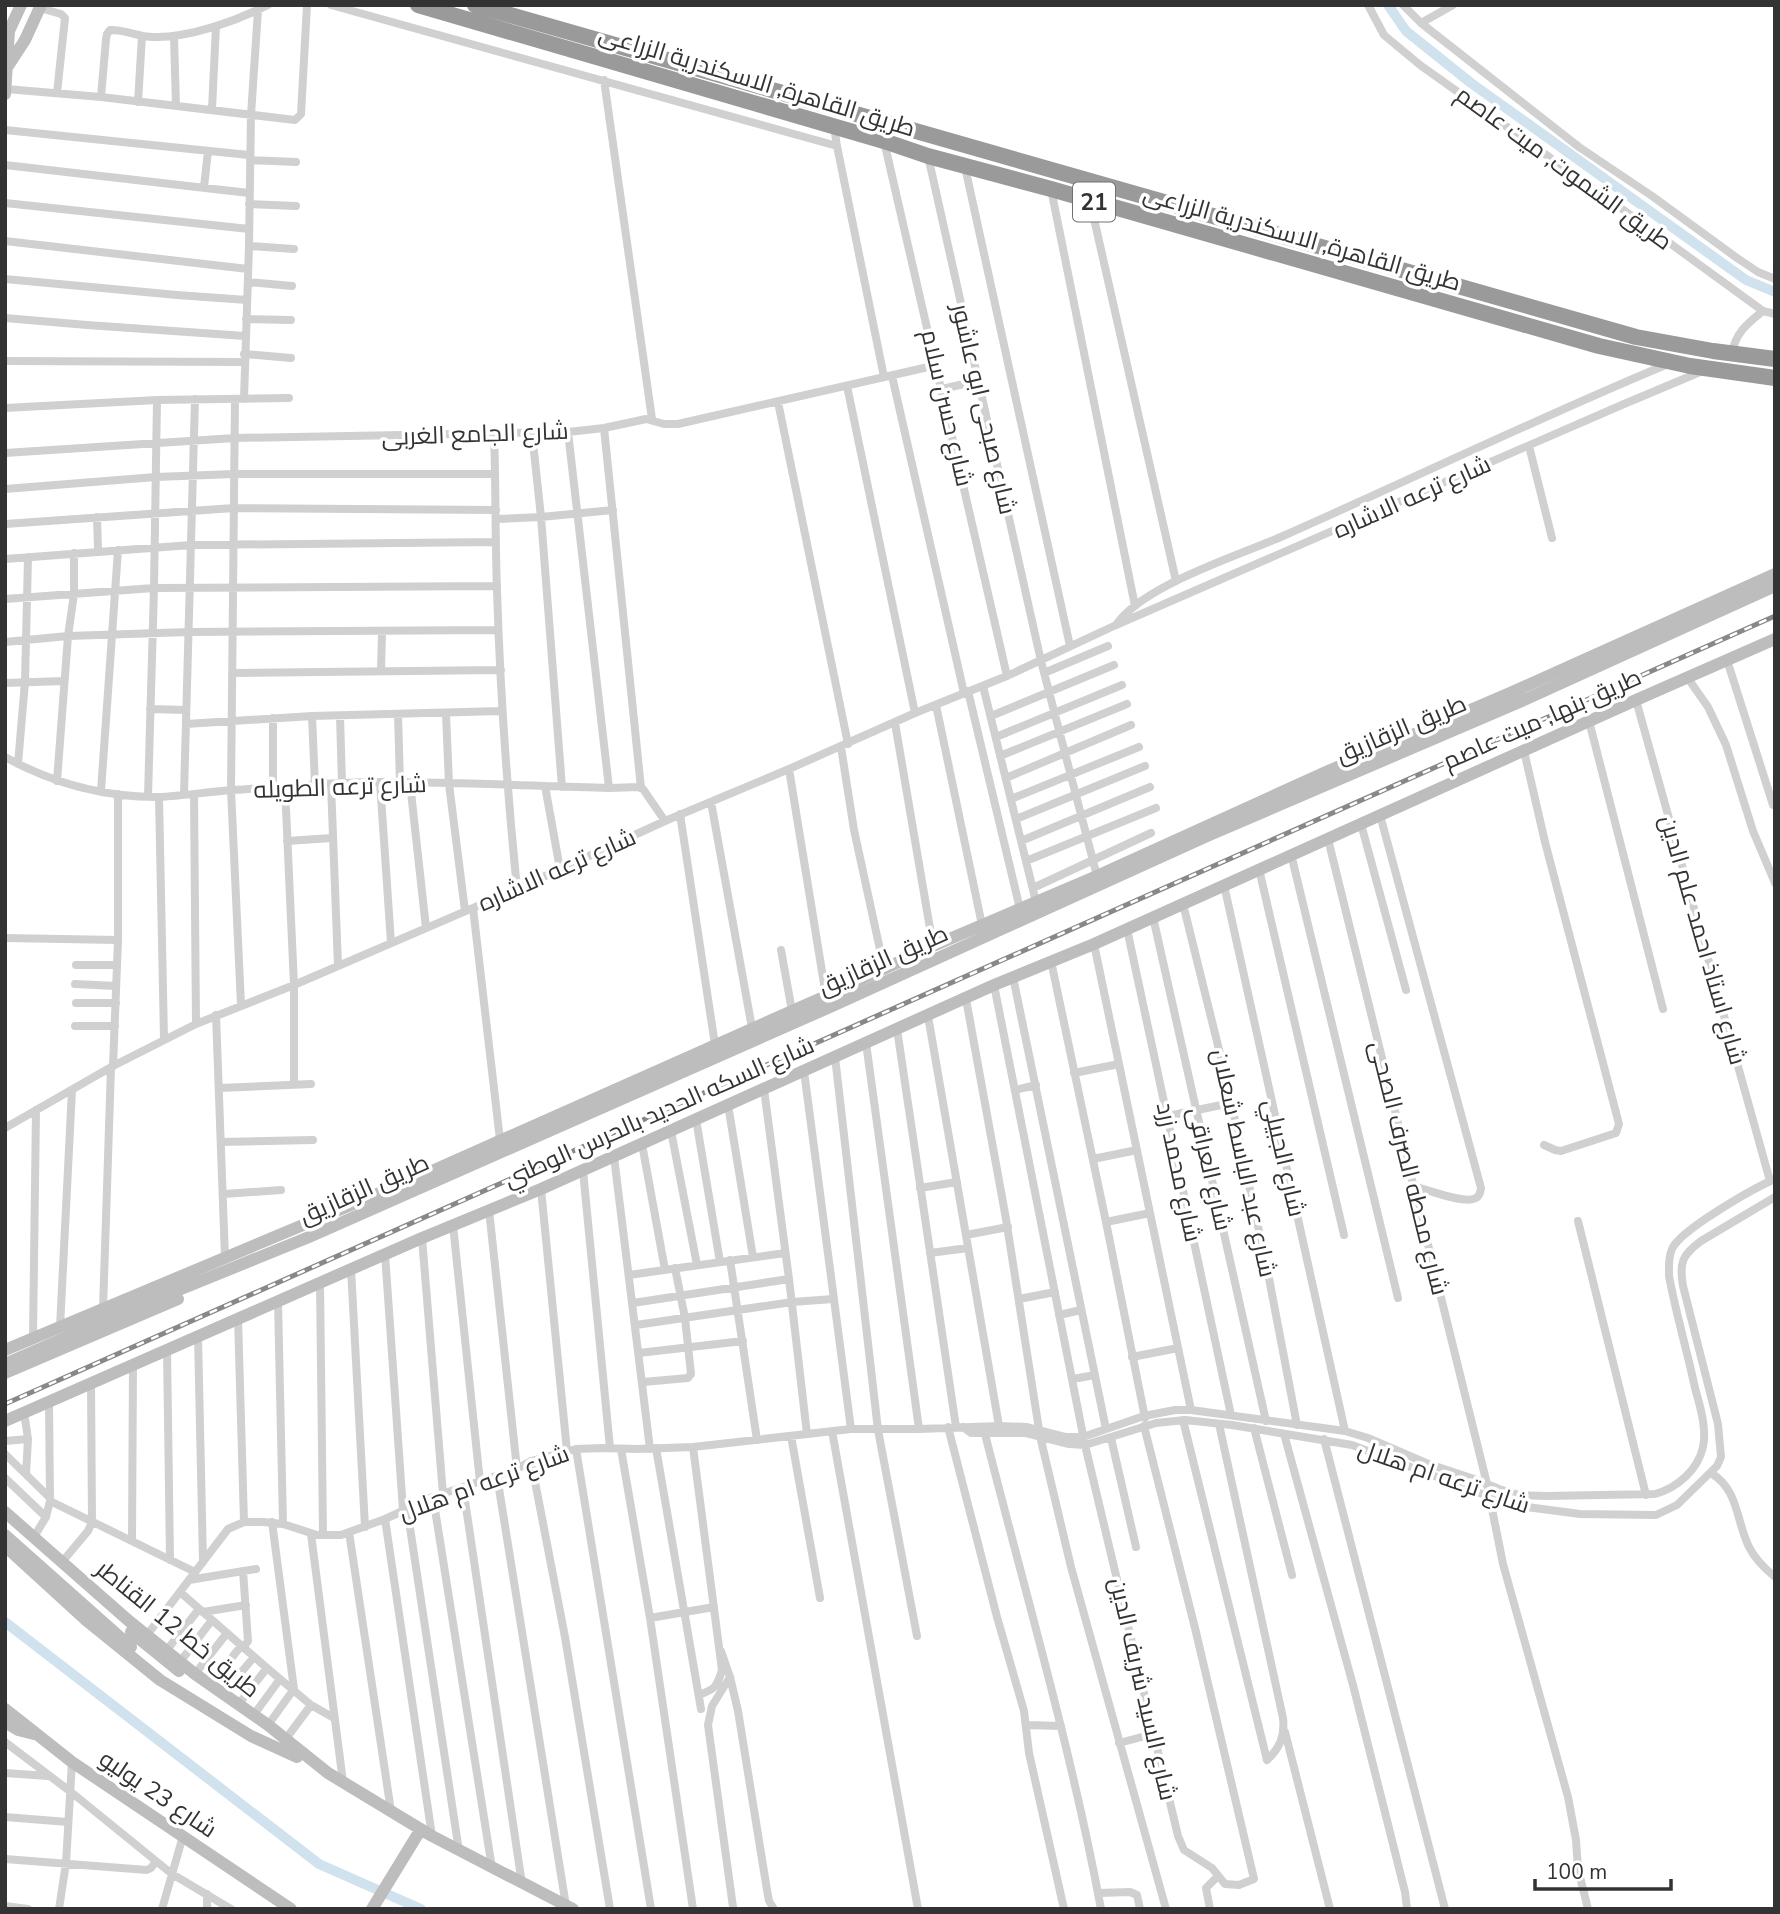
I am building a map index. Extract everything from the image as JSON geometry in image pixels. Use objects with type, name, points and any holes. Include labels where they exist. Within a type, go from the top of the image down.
[{"type":"highway","name":"طريق القاهرة, الاسكندرية الزراعى","points":[[418,5],[929,156],[1599,346],[1672,363],[1775,378]]},
{"type":"highway","name":"طريق القاهرة, الاسكندرية الزراعى","points":[[475,5],[505,9],[1636,337],[1775,359]]},
{"type":"main road","points":[[5,94],[7,33],[21,5]]},
{"type":"main road","points":[[8,66],[25,40],[40,7]]},
{"type":"main road","name":"طريق الزقازيق","points":[[5,1364],[202,1281],[262,1249],[500,1140],[561,1119],[1017,914],[1207,836],[1559,677],[1775,574]]},
{"type":"main road","name":"طريق الزقازيق","points":[[5,1350],[225,1258],[321,1231],[751,1028],[982,925],[1017,914],[1036,902],[1325,772],[1775,586]]},
{"type":"main road","name":"طريق بنها, ميت عاصم","points":[[1328,839],[1775,639]]},
{"type":"main road","name":"شارع السكه الحديد بالحرس الوطني","points":[[5,1421],[320,1282],[583,1171],[994,985],[1094,944],[1328,839]]},
{"type":"main road","points":[[5,1373],[181,1298],[199,1289],[202,1281]]},
{"type":"main road","name":"طريق خط 12 القناطر","points":[[5,1512],[148,1642],[166,1651],[268,1725],[289,1746],[426,1833],[570,1907]]},
{"type":"main road","points":[[5,1522],[229,1709],[289,1746]]},
{"type":"main road","points":[[5,1535],[147,1661],[194,1695],[289,1746]]},
{"type":"main road","name":"طريق خط 12 القناطر","points":[[5,1546],[86,1620],[160,1681],[251,1736],[289,1746]]},
{"type":"main road","name":"شارع 23 يوليو","points":[[5,1709],[72,1762],[291,1909]]},
{"type":"main road","points":[[5,1722],[18,1730],[37,1734]]},
{"type":"main road","points":[[372,1909],[402,1860],[426,1833]]},
{"type":"street","points":[[101,97],[108,31],[113,29],[142,36],[174,36],[216,26],[268,5]]},
{"type":"street","points":[[6,89],[101,97],[291,120],[301,114],[307,5]]},
{"type":"street","points":[[331,5],[837,146]]},
{"type":"street","name":"طريق الشموت, ميت عاصم","points":[[1368,5],[1384,35],[1403,52],[1763,311],[1775,314]]},
{"type":"street","points":[[1404,7],[1417,5]]},
{"type":"street","points":[[1421,23],[1452,5]]},
{"type":"street","points":[[40,7],[65,18],[57,93]]},
{"type":"street","name":"طريق الشموت, ميت عاصم","points":[[1404,7],[1579,147],[1737,258],[1775,279]]},
{"type":"street","points":[[241,1005],[231,790],[234,474],[248,282],[248,193],[258,10]]},
{"type":"street","points":[[212,110],[216,26]]},
{"type":"street","points":[[138,102],[142,36]]},
{"type":"street","points":[[174,36],[176,106]]},
{"type":"street","points":[[604,80],[652,419]]},
{"type":"street","points":[[834,127],[888,377],[966,692],[1017,914]]},
{"type":"street","points":[[5,130],[296,163]]},
{"type":"street","name":"شارع حسن سلام","points":[[884,141],[1007,676]]},
{"type":"street","points":[[204,187],[208,151]]},
{"type":"street","name":"شارع صبحى ابو عاشور","points":[[929,156],[1041,661],[1097,876]]},
{"type":"street","points":[[5,165],[248,193]]},
{"type":"street","points":[[964,166],[1070,646]]},
{"type":"street","points":[[1051,189],[1135,606]]},
{"type":"street","points":[[1090,201],[1177,581]]},
{"type":"street","points":[[5,203],[249,229]]},
{"type":"street","points":[[248,204],[296,206]]},
{"type":"street","points":[[5,241],[248,269]]},
{"type":"street","points":[[249,246],[294,249]]},
{"type":"street","points":[[5,279],[247,300]]},
{"type":"street","points":[[248,282],[292,286]]},
{"type":"street","points":[[1732,354],[1739,332],[1763,311]]},
{"type":"street","points":[[5,318],[245,336]]},
{"type":"street","points":[[246,319],[291,320]]},
{"type":"street","points":[[5,360],[291,358]]},
{"type":"street","name":"شارع ترعه الاشاره","points":[[1116,625],[1135,606],[1177,581],[1283,536],[1577,402],[1672,363]]},
{"type":"street","name":"شارع الجامع الغربى","points":[[5,453],[235,438],[568,432],[646,419],[664,424],[678,424],[937,365]]},
{"type":"street","name":"شارع ترعه الاشاره","points":[[5,1128],[164,1039],[216,1015],[294,985],[517,889],[680,814],[1007,676],[1116,625],[1708,369]]},
{"type":"street","points":[[942,389],[977,381]]},
{"type":"street","points":[[847,386],[915,713]]},
{"type":"street","points":[[5,408],[157,400],[289,398]]},
{"type":"street","points":[[184,794],[195,399]]},
{"type":"street","points":[[148,796],[157,400]]},
{"type":"street","points":[[778,401],[844,745],[859,855],[884,968]]},
{"type":"street","points":[[604,428],[641,788],[665,821]]},
{"type":"street","points":[[568,432],[609,788]]},
{"type":"street","points":[[532,433],[562,787]]},
{"type":"street","points":[[494,435],[502,711],[506,785],[517,889]]},
{"type":"street","points":[[1529,446],[1552,538]]},
{"type":"street","points":[[5,489],[156,477],[234,474],[495,474]]},
{"type":"street","points":[[5,524],[234,508],[541,517],[613,510]]},
{"type":"street","points":[[97,517],[98,551]]},
{"type":"street","points":[[5,559],[191,545],[496,542]]},
{"type":"street","points":[[101,791],[118,550]]},
{"type":"street","points":[[57,781],[68,636],[74,594],[74,553]]},
{"type":"street","points":[[18,764],[27,641],[28,557]]},
{"type":"street","points":[[5,599],[190,587],[497,586]]},
{"type":"street","points":[[5,642],[68,636],[188,632],[498,630]]},
{"type":"street","points":[[381,671],[382,631]]},
{"type":"street","points":[[1044,673],[1108,646]]},
{"type":"street","points":[[1727,660],[1773,805]]},
{"type":"street","points":[[990,716],[1114,665]]},
{"type":"street","points":[[232,673],[501,670]]},
{"type":"street","points":[[1687,677],[1708,707],[1726,745],[1754,831],[1775,883]]},
{"type":"street","points":[[5,684],[64,681]]},
{"type":"street","points":[[996,737],[1122,685]]},
{"type":"street","points":[[983,686],[1036,902]]},
{"type":"street","name":"شارع استاذ احمد علم الدين","points":[[1636,699],[1772,1180]]},
{"type":"street","points":[[1000,756],[1127,704]]},
{"type":"street","points":[[936,705],[982,925]]},
{"type":"street","points":[[150,709],[186,710]]},
{"type":"street","points":[[186,724],[312,716],[502,711]]},
{"type":"street","points":[[398,714],[400,783]]},
{"type":"street","points":[[446,714],[449,784],[500,1140]]},
{"type":"street","points":[[312,716],[315,785]]},
{"type":"street","points":[[341,716],[342,784]]},
{"type":"street","points":[[273,718],[273,788]]},
{"type":"street","points":[[1589,721],[1663,1009]]},
{"type":"street","points":[[895,723],[933,946]]},
{"type":"street","points":[[1006,778],[1131,725]]},
{"type":"street","points":[[1011,799],[1139,747]]},
{"type":"street","points":[[1524,751],[1619,1127],[1616,1133],[1571,1149],[1555,1150],[1544,1145]]},
{"type":"street","name":"شارع ترعه الطويله","points":[[5,757],[57,781],[118,794],[159,797],[231,790],[380,782],[641,788]]},
{"type":"street","points":[[1016,819],[1145,766]]},
{"type":"street","points":[[789,769],[826,996]]},
{"type":"street","points":[[380,782],[391,943]]},
{"type":"street","points":[[410,783],[426,928]]},
{"type":"street","points":[[331,784],[338,966]]},
{"type":"street","points":[[545,786],[559,869]]},
{"type":"street","points":[[285,787],[294,985],[294,1084]]},
{"type":"street","points":[[1021,841],[1150,787]]},
{"type":"street","points":[[103,1309],[118,940],[118,794]]},
{"type":"street","points":[[194,794],[196,1024]]},
{"type":"street","points":[[159,797],[164,1039]]},
{"type":"street","points":[[711,802],[751,1028]]},
{"type":"street","points":[[1026,861],[1156,808]]},
{"type":"street","points":[[680,814],[715,1045]]},
{"type":"street","points":[[1380,816],[1481,1192],[1477,1197],[1465,1200],[1413,1186]]},
{"type":"street","points":[[1360,824],[1406,990]]},
{"type":"street","points":[[1032,888],[1151,833]]},
{"type":"street","points":[[288,841],[332,838]]},
{"type":"street","name":"شارع محطه الصرف الصحى","points":[[1328,839],[1487,1484],[1503,1564],[1568,1797],[1578,1869],[1588,1909]]},
{"type":"street","points":[[1292,855],[1398,1298]]},
{"type":"street","points":[[1259,869],[1344,1235]]},
{"type":"street","name":"شارع الجبيلي","points":[[1224,885],[1345,1431]]},
{"type":"street","name":"شارع عبد الباسط شعلان","points":[[1183,904],[1268,1268],[1297,1425]]},
{"type":"street","name":"شارع العراقى","points":[[1153,917],[1266,1422]]},
{"type":"street","name":"شارع محمد زرد","points":[[1128,929],[1231,1415]]},
{"type":"street","points":[[5,938],[118,940]]},
{"type":"street","points":[[1094,944],[1191,1410]]},
{"type":"street","points":[[781,950],[792,1011]]},
{"type":"street","points":[[1051,961],[1145,1422]]},
{"type":"street","points":[[76,965],[117,965]]},
{"type":"street","points":[[1013,977],[1106,1429]]},
{"type":"street","points":[[75,984],[116,986]]},
{"type":"street","name":"شارع السيد شريف الدين","points":[[994,985],[1084,1441],[1180,1844],[1188,1853],[1212,1868],[1226,1884],[1239,1885],[1255,1879],[1145,1422]]},
{"type":"street","points":[[966,999],[1040,1433],[1071,1567],[1166,1909]]},
{"type":"street","points":[[76,1003],[116,1003]]},
{"type":"street","points":[[216,1015],[225,1258]]},
{"type":"street","points":[[928,1016],[999,1426]]},
{"type":"street","points":[[75,1026],[115,1026]]},
{"type":"street","points":[[897,1029],[956,1427],[997,1617],[1024,1711],[1029,1753],[1064,1909]]},
{"type":"street","points":[[866,1043],[919,1429]]},
{"type":"street","points":[[835,1057],[878,1430],[917,1636]]},
{"type":"street","points":[[1074,1073],[1119,1064]]},
{"type":"street","points":[[804,1071],[850,1429]]},
{"type":"street","points":[[219,1088],[311,1084]]},
{"type":"street","points":[[1015,1090],[1036,1085]]},
{"type":"street","points":[[764,1089],[807,1434]]},
{"type":"street","points":[[60,1327],[72,1090]]},
{"type":"street","points":[[1167,1116],[1231,1103]]},
{"type":"street","points":[[728,1105],[753,1257]]},
{"type":"street","points":[[33,1338],[36,1111]]},
{"type":"street","points":[[696,1119],[720,1262]]},
{"type":"street","points":[[671,1131],[697,1265]]},
{"type":"street","points":[[221,1142],[313,1140]]},
{"type":"street","points":[[642,1144],[670,1269],[680,1294],[685,1318],[690,1376],[643,1382]]},
{"type":"street","points":[[1093,1159],[1137,1150]]},
{"type":"street","points":[[614,1157],[653,1448],[701,1709]]},
{"type":"street","points":[[583,1171],[610,1448]]},
{"type":"street","name":"شارع ترعه ام هلال","points":[[244,1522],[272,1522],[311,1534],[335,1536],[365,1527],[433,1497],[517,1469],[531,1461],[572,1450],[693,1447],[850,1429],[999,1426],[1040,1433],[1069,1444],[1111,1438],[1168,1411],[1191,1410],[1345,1431],[1508,1493],[1532,1496],[1646,1495],[1664,1492],[1681,1481],[1701,1456],[1704,1443],[1701,1412],[1670,1276],[1668,1260],[1672,1248],[1691,1230],[1772,1180]]},
{"type":"street","points":[[920,1188],[957,1182]]},
{"type":"street","points":[[541,1189],[572,1450],[651,1909]]},
{"type":"street","points":[[224,1194],[281,1190]]},
{"type":"street","points":[[1775,1197],[1701,1241],[1690,1249],[1681,1264],[1683,1286],[1718,1424],[1721,1457],[1711,1473],[1721,1479],[1730,1492],[1754,1556],[1775,1577]]},
{"type":"street","points":[[489,1210],[517,1469]]},
{"type":"street","points":[[1106,1222],[1150,1213]]},
{"type":"street","points":[[1578,1220],[1646,1495]]},
{"type":"street","points":[[453,1225],[480,1482]]},
{"type":"street","points":[[966,1235],[1007,1227]]},
{"type":"street","points":[[422,1238],[443,1494]]},
{"type":"street","points":[[930,1253],[968,1248]]},
{"type":"street","points":[[629,1275],[785,1253]]},
{"type":"street","points":[[385,1254],[405,1509],[459,1851]]},
{"type":"street","points":[[730,1260],[757,1440]]},
{"type":"street","points":[[351,1269],[365,1527]]},
{"type":"street","points":[[633,1303],[789,1279]]},
{"type":"street","points":[[320,1282],[323,1535]]},
{"type":"street","points":[[1019,1299],[1055,1292]]},
{"type":"street","points":[[636,1325],[833,1299]]},
{"type":"street","points":[[278,1301],[283,1524]]},
{"type":"street","points":[[1059,1315],[1081,1310]]},
{"type":"street","points":[[148,1642],[180,1592],[228,1529],[244,1522],[238,1318]]},
{"type":"street","points":[[198,1336],[203,1562]]},
{"type":"street","points":[[639,1353],[743,1341]]},
{"type":"street","points":[[1132,1357],[1178,1348]]},
{"type":"street","points":[[167,1349],[170,1560]]},
{"type":"street","points":[[132,1541],[134,1364]]},
{"type":"street","points":[[1073,1379],[1095,1375]]},
{"type":"street","points":[[62,1562],[88,1531],[92,1522],[91,1383]]},
{"type":"street","points":[[34,1537],[46,1517],[50,1500],[49,1401]]},
{"type":"street","points":[[24,1412],[28,1439],[26,1474]]},
{"type":"street","points":[[1184,1420],[1268,1760],[1281,1742],[1284,1729]]},
{"type":"street","name":"شارع ترعه ام هلال","points":[[1084,1441],[1106,1429],[1145,1422],[1184,1420],[1254,1428],[1341,1442],[1509,1504],[1580,1514],[1656,1515],[1677,1505],[1711,1473]]},
{"type":"street","points":[[1219,1424],[1284,1729],[1330,1909]]},
{"type":"street","name":"شارع ترعه ام هلال","points":[[956,1427],[971,1433],[1040,1433]]},
{"type":"street","points":[[1254,1428],[1292,1575]]},
{"type":"street","points":[[832,1432],[918,1909]]},
{"type":"street","points":[[985,1434],[1083,1814],[1101,1909]]},
{"type":"street","points":[[1284,1434],[1353,1685],[1407,1909]]},
{"type":"street","points":[[791,1436],[820,1598]]},
{"type":"street","points":[[1111,1438],[1136,1547]]},
{"type":"street","points":[[5,1441],[28,1439]]},
{"type":"street","points":[[1324,1439],[1445,1909]]},
{"type":"street","points":[[693,1447],[722,1670],[713,1690],[699,1695]]},
{"type":"street","points":[[621,1449],[650,1618],[693,1909]]},
{"type":"street","points":[[5,1454],[50,1500],[195,1572]]},
{"type":"street","points":[[531,1461],[565,1637],[610,1909]]},
{"type":"street","points":[[1444,1469],[1445,1480]]},
{"type":"street","points":[[497,1476],[570,1907]]},
{"type":"street","points":[[5,1478],[46,1517]]},
{"type":"street","points":[[463,1487],[522,1884]]},
{"type":"street","points":[[433,1497],[492,1868]]},
{"type":"street","points":[[385,1519],[426,1833]]},
{"type":"street","points":[[268,1725],[294,1689],[272,1522]]},
{"type":"street","points":[[349,1532],[391,1811]]},
{"type":"street","points":[[311,1534],[343,1782]]},
{"type":"street","points":[[189,1580],[256,1569]]},
{"type":"street","points":[[210,1685],[248,1642],[243,1571]]},
{"type":"street","points":[[180,1592],[311,1705],[334,1718]]},
{"type":"street","points":[[166,1651],[201,1610],[246,1605]]},
{"type":"street","points":[[650,1618],[714,1606]]},
{"type":"street","points":[[180,1662],[212,1620]]},
{"type":"street","points":[[195,1674],[227,1633]]},
{"type":"street","points":[[720,1651],[730,1676],[769,1901],[774,1909]]},
{"type":"street","points":[[223,1694],[254,1657]]},
{"type":"street","points":[[238,1705],[267,1668]]},
{"type":"street","points":[[730,1676],[712,1706],[708,1725],[733,1907]]},
{"type":"street","points":[[253,1716],[280,1679]]},
{"type":"street","points":[[289,1746],[311,1705]]},
{"type":"street","points":[[1027,1725],[1061,1726]]},
{"type":"street","points":[[1119,1743],[1153,1734]]},
{"type":"street","name":"شارع 23 يوليو","points":[[5,1742],[172,1874],[231,1909]]},
{"type":"street","points":[[59,1909],[66,1864],[72,1762]]},
{"type":"street","points":[[5,1773],[50,1777]]},
{"type":"street","points":[[5,1817],[68,1822]]},
{"type":"street","points":[[162,1909],[183,1836]]},
{"type":"street","points":[[5,1859],[147,1870],[156,1861]]},
{"type":"street","points":[[1210,1909],[1206,1888],[1218,1876]]},
{"type":"street","points":[[1098,1893],[1130,1892],[1137,1895],[1140,1909]]},
{"type":"street","points":[[206,1894],[207,1909]]},
{"type":"street","points":[[5,1906],[28,1909]]},
{"type":"waterway","points":[[1388,5],[1406,31],[1471,83],[1746,280],[1775,292]]},
{"type":"waterway","points":[[5,1622],[319,1864],[421,1909]]},
{"type":"railway","points":[[5,1404],[1775,616]]}]
